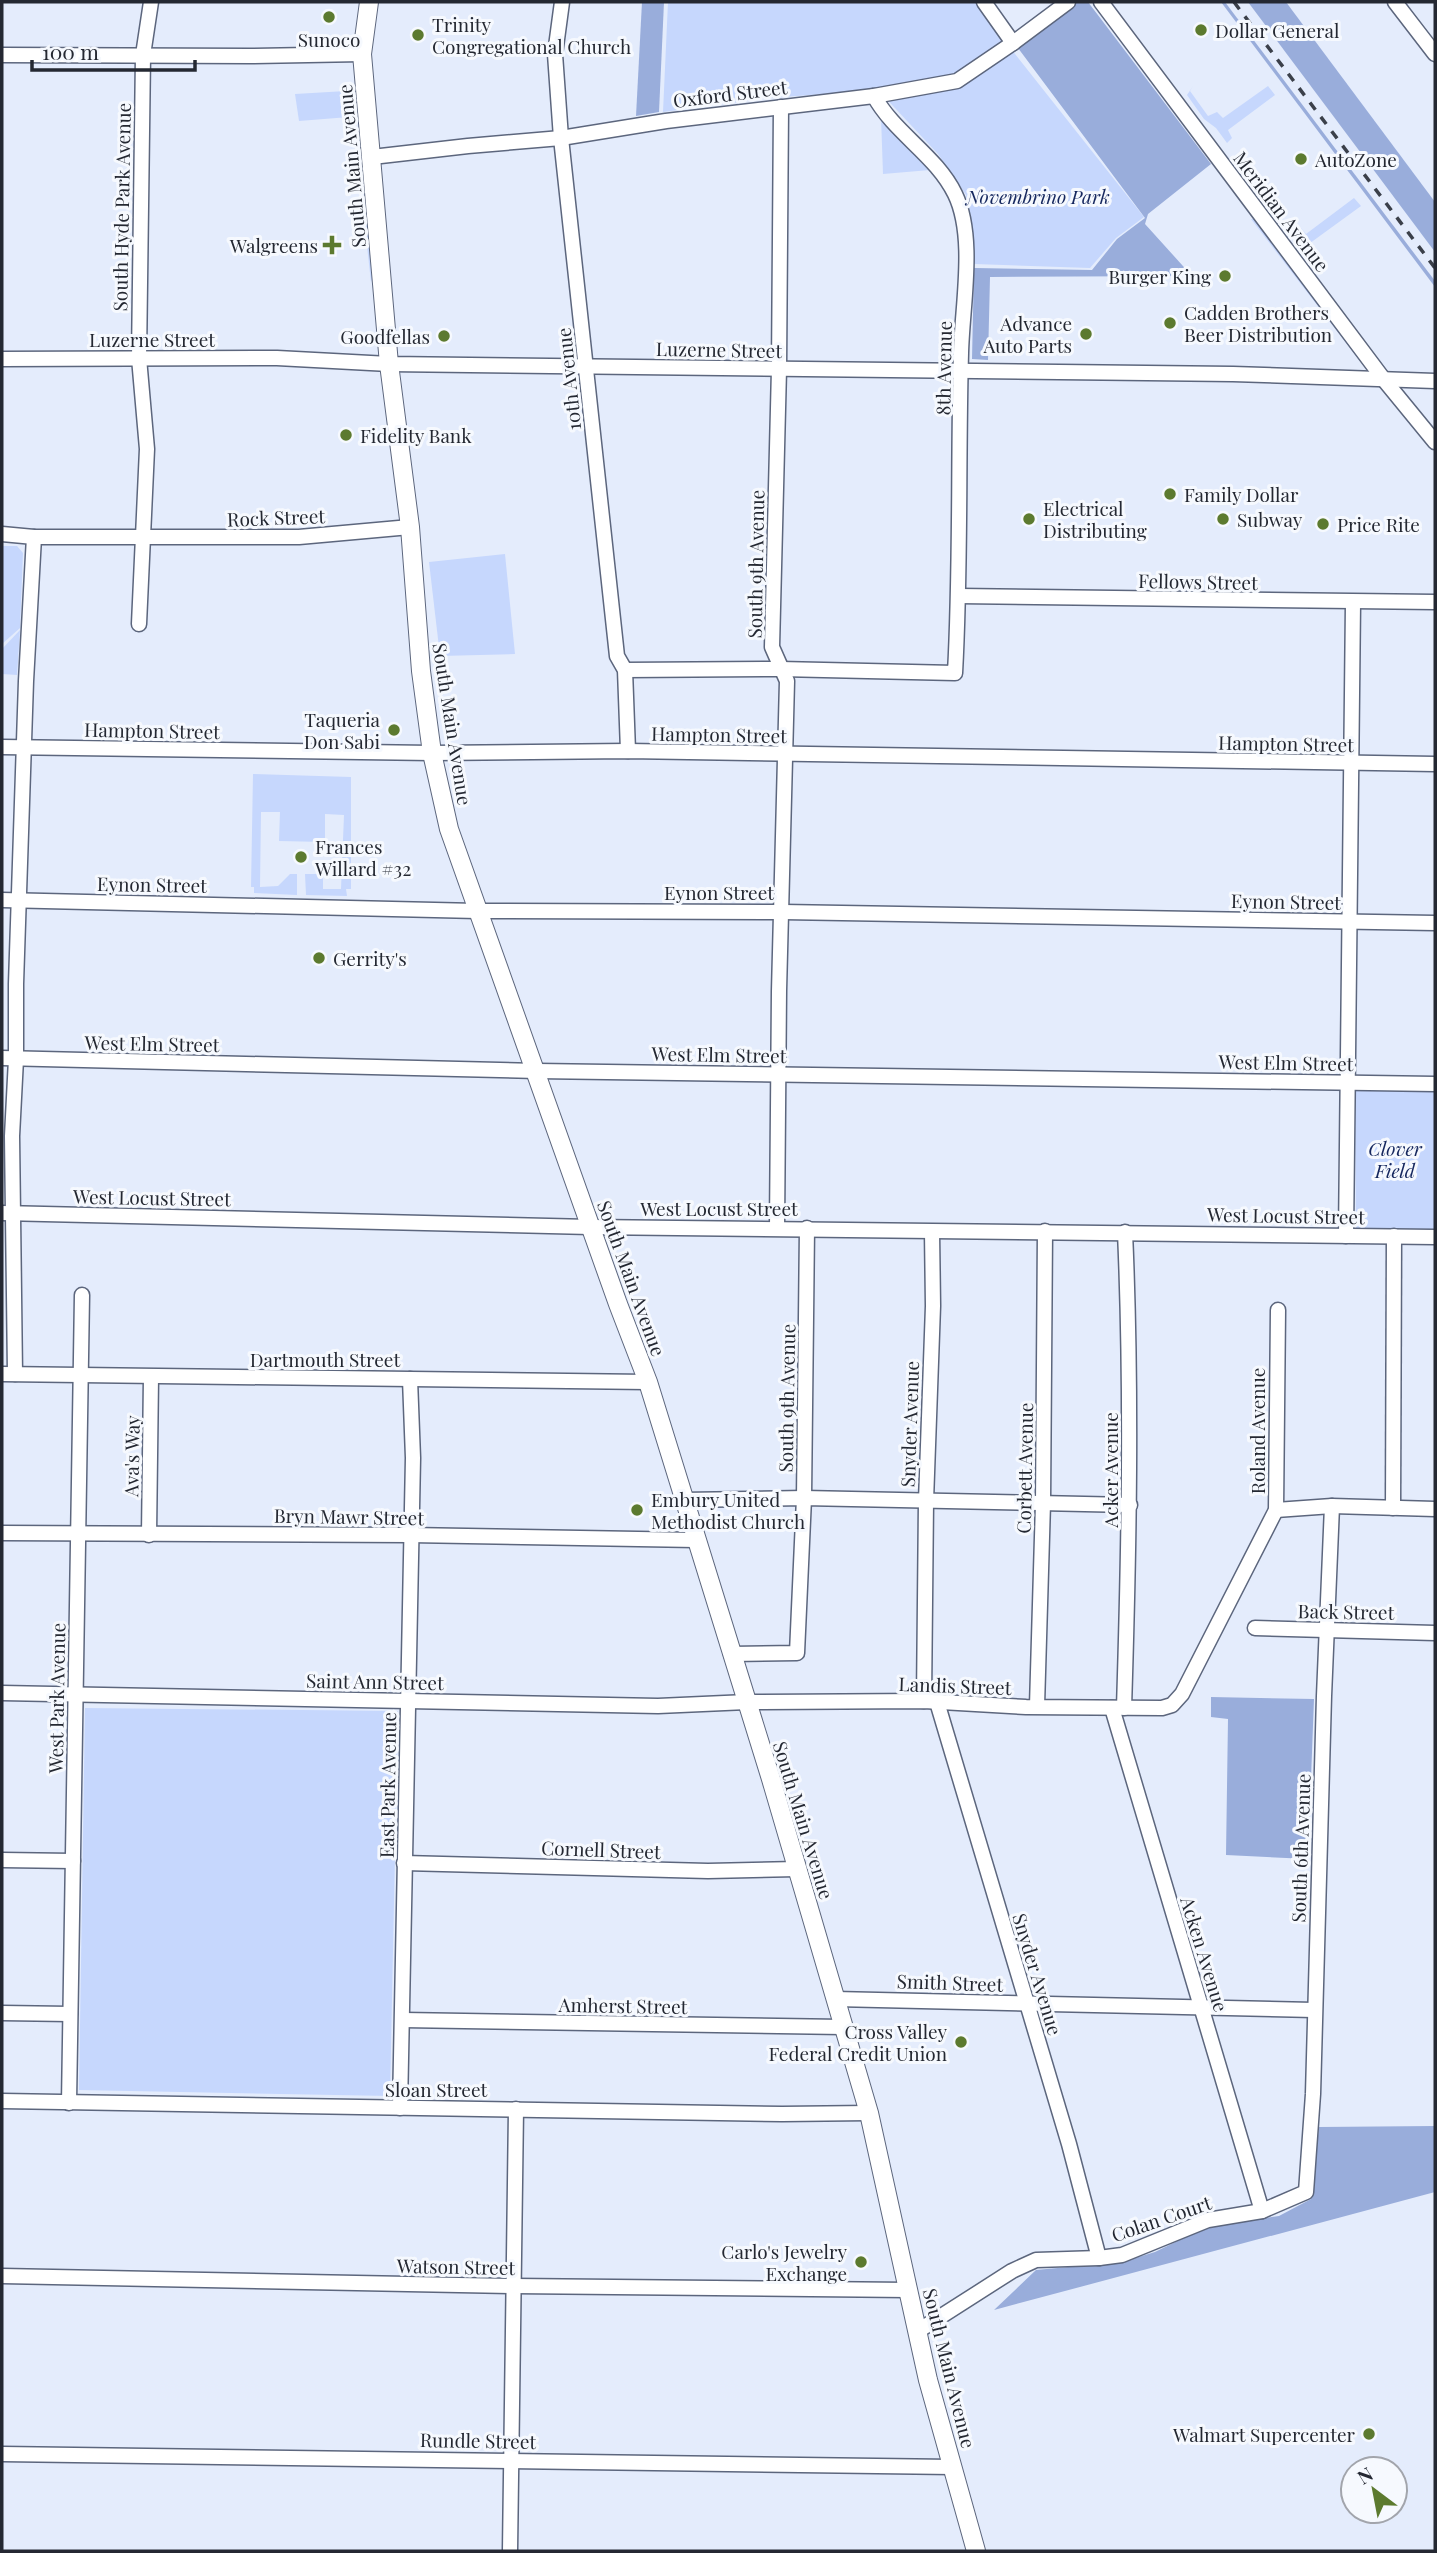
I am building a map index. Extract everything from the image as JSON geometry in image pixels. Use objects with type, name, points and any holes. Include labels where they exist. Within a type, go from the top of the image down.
[{"type":"main road","name":"South Main Avenue","points":[[369,2],[362,54],[389,364],[410,527],[421,671],[432,754],[449,830],[648,1382],[747,1702],[869,2113],[928,2380],[976,2551]]},
{"type":"street","name":"South Hyde Park Avenue","points":[[139,624],[147,449],[139,358],[143,55],[151,2]]},
{"type":"street","name":"10th Avenue","points":[[562,2],[555,54],[561,138],[617,656],[625,670],[628,751]]},
{"type":"street","points":[[984,2],[1013,43]]},
{"type":"street","name":"Oxford Street","points":[[372,157],[561,138],[666,121],[874,96],[957,81],[1068,2]]},
{"type":"street","name":"Meridian Avenue","points":[[1101,2],[1385,381],[1435,442]]},
{"type":"street","points":[[1395,2],[1435,54]]},
{"type":"street","points":[[2,55],[362,54]]},
{"type":"street","name":"8th Avenue","points":[[780,669],[954,673],[959,596],[966,239],[957,196],[940,169],[884,113],[874,96]]},
{"type":"street","name":"South 9th Avenue","points":[[777,1228],[787,681],[772,647],[779,369],[781,107]]},
{"type":"street","name":"Luzerne Street","points":[[2,359],[277,358],[389,364],[586,368],[1241,374],[1435,381]]},
{"type":"street","name":"Rock Street","points":[[2,534],[34,537],[299,537],[410,527]]},
{"type":"street","points":[[8,1374],[9,1059],[16,984],[26,747],[26,681],[34,537]]},
{"type":"street","name":"Fellows Street","points":[[959,596],[1435,602]]},
{"type":"street","points":[[1346,1236],[1353,603]]},
{"type":"street","points":[[625,670],[780,669]]},
{"type":"street","name":"Hampton Street","points":[[2,747],[432,754],[628,751],[1435,764]]},
{"type":"street","name":"Eynon Street","points":[[2,900],[477,911],[783,912],[1435,923]]},
{"type":"street","name":"West Elm Street","points":[[9,1059],[537,1071],[1435,1084]]},
{"type":"street","name":"West Locust Street","points":[[7,1213],[590,1227],[1435,1237]]},
{"type":"street","name":"South 9th Avenue","points":[[731,1654],[797,1653],[804,1498],[807,1228]]},
{"type":"street","name":"Corbett Avenue","points":[[1037,1706],[1043,1503],[1045,1231]]},
{"type":"street","name":"Snyder Avenue","points":[[932,1232],[933,1306],[926,1501],[931,1701],[1069,2144],[1099,2258]]},
{"type":"street","name":"Acker Avenue","points":[[1118,1708],[1130,1506],[1125,1232]]},
{"type":"street","points":[[1393,1508],[1394,1236]]},
{"type":"street","name":"West Park Avenue","points":[[69,2103],[82,1295]]},
{"type":"street","name":"Roland Avenue","points":[[1162,1709],[1172,1705],[1182,1694],[1276,1510],[1278,1310]]},
{"type":"street","name":"Dartmouth Street","points":[[8,1374],[648,1382]]},
{"type":"street","name":"Ava's Way","points":[[149,1535],[151,1377]]},
{"type":"street","name":"East Park Avenue","points":[[400,2109],[413,1458],[410,1379]]},
{"type":"street","points":[[683,1500],[804,1498],[1130,1506]]},
{"type":"street","points":[[1276,1510],[1332,1506],[1435,1509]]},
{"type":"street","name":"South 6th Avenue","points":[[1306,2192],[1313,2094],[1332,1506]]},
{"type":"street","name":"Bryn Mawr Street","points":[[2,1534],[410,1535],[696,1540]]},
{"type":"street","name":"Back Street","points":[[1255,1628],[1435,1633]]},
{"type":"street","name":"Saint Ann Street","points":[[2,1693],[658,1706],[747,1702]]},
{"type":"street","name":"Landis Street","points":[[747,1702],[931,1701],[1162,1709]]},
{"type":"street","name":"Acken Avenue","points":[[1118,1708],[1200,2007],[1231,2101],[1262,2211]]},
{"type":"street","points":[[2,1860],[73,1861]]},
{"type":"street","name":"Cornell Street","points":[[404,1863],[708,1871],[797,1869]]},
{"type":"street","name":"Smith Street","points":[[835,1999],[1314,2010]]},
{"type":"street","points":[[2,2013],[71,2014]]},
{"type":"street","name":"Amherst Street","points":[[402,2020],[843,2027]]},
{"type":"street","name":"Sloan Street","points":[[2,2101],[782,2115],[869,2113]]},
{"type":"street","points":[[510,2551],[516,2109]]},
{"type":"street","name":"Colan Court","points":[[918,2331],[1012,2271],[1036,2260],[1122,2255],[1208,2220],[1262,2211],[1306,2192]]},
{"type":"street","name":"Watson Street","points":[[2,2276],[909,2290]]},
{"type":"street","name":"Rundle Street","points":[[2,2454],[953,2467]]},
{"type":"green space","name":"Novembrino Park","points":[[668,2],[977,2],[1144,217],[1116,238],[1090,268],[974,264],[966,195],[938,154],[878,90],[770,98],[663,112]]},
{"type":"green space","points":[[1193,86],[1190,91],[1208,116],[1217,112],[1223,118],[1268,86],[1275,95],[1228,130],[1232,138],[1227,143],[1216,128],[1204,119],[1187,95]]},
{"type":"green space","points":[[346,91],[349,117],[299,121],[295,94]]},
{"type":"green space","points":[[881,117],[930,170],[883,174]]},
{"type":"green space","points":[[1236,159],[1281,219],[1275,217],[1237,167]]},
{"type":"green space","points":[[1354,198],[1361,206],[1306,246],[1294,231],[1301,228],[1306,234]]},
{"type":"green space","points":[[363,210],[373,277],[371,282]]},
{"type":"green space","points":[[1251,219],[1255,219],[1362,360],[1363,365]]},
{"type":"green space","points":[[2,546],[17,546],[23,553],[20,628],[2,644]]},
{"type":"green space","points":[[505,554],[515,654],[440,656],[429,562]]},
{"type":"green space","points":[[20,630],[17,675],[2,674],[2,649]]},
{"type":"green space","points":[[253,774],[351,777],[351,889],[346,889],[347,896],[306,895],[305,874],[323,874],[323,889],[341,889],[344,815],[325,814],[325,842],[279,841],[280,812],[261,812],[260,887],[278,886],[290,874],[297,874],[297,895],[254,893],[254,887],[251,887]]},
{"type":"green space","name":"Clover Field","points":[[1355,1088],[1435,1090],[1435,1229],[1356,1229]]},
{"type":"green space","points":[[85,1708],[398,1711],[390,2096],[79,2090]]},
{"type":"shaded area","points":[[642,2],[664,2],[659,112],[636,116]]},
{"type":"shaded area","points":[[1078,2],[1088,2],[1211,164],[1148,214],[1145,224],[1192,276],[990,277],[988,360],[972,359],[974,268],[1092,270],[1117,239],[1145,218],[1018,48]]},
{"type":"shaded area","points":[[1221,2],[1225,2],[1435,281],[1435,287]]},
{"type":"shaded area","points":[[1248,2],[1286,2],[1435,202],[1435,252]]},
{"type":"shaded area","points":[[1211,1697],[1314,1699],[1308,1859],[1226,1855],[1228,1719],[1211,1717]]},
{"type":"shaded area","points":[[1435,2126],[1435,2192],[994,2310],[1036,2270],[1122,2262],[1155,2252],[1194,2233],[1219,2225],[1279,2216],[1311,2199],[1319,2127]]},
{"type":"railway","points":[[1234,2],[1435,268]]},
{"type":"place","name":"Sunoco","points":[[329,17]]},
{"type":"place","name":"Dollar General","points":[[1201,30]]},
{"type":"place","name":"Trinity Congregational Church","points":[[418,35]]},
{"type":"place","name":"AutoZone","points":[[1301,159]]},
{"type":"place","name":"Walgreens","points":[[332,245]]},
{"type":"place","name":"Burger King","points":[[1225,276]]},
{"type":"place","name":"Cadden Brothers Beer Distribution","points":[[1170,323]]},
{"type":"place","name":"Advance Auto Parts","points":[[1086,334]]},
{"type":"place","name":"Goodfellas","points":[[444,336]]},
{"type":"place","name":"Fidelity Bank","points":[[346,435]]},
{"type":"place","name":"Family Dollar","points":[[1170,494]]},
{"type":"place","name":"Electrical Distributing","points":[[1029,519]]},
{"type":"place","name":"Subway","points":[[1223,519]]},
{"type":"place","name":"Price Rite","points":[[1323,524]]},
{"type":"place","name":"Taqueria Don Sabi","points":[[394,730]]},
{"type":"place","name":"Frances Willard #32","points":[[301,857]]},
{"type":"place","name":"Gerrity's","points":[[319,958]]},
{"type":"place","name":"Embury United Methodist Church","points":[[637,1510]]},
{"type":"place","name":"Cross Valley Federal Credit Union","points":[[961,2042]]},
{"type":"place","name":"Carlo's Jewelry Exchange","points":[[861,2262]]},
{"type":"place","name":"Walmart Supercenter","points":[[1369,2434]]}]
